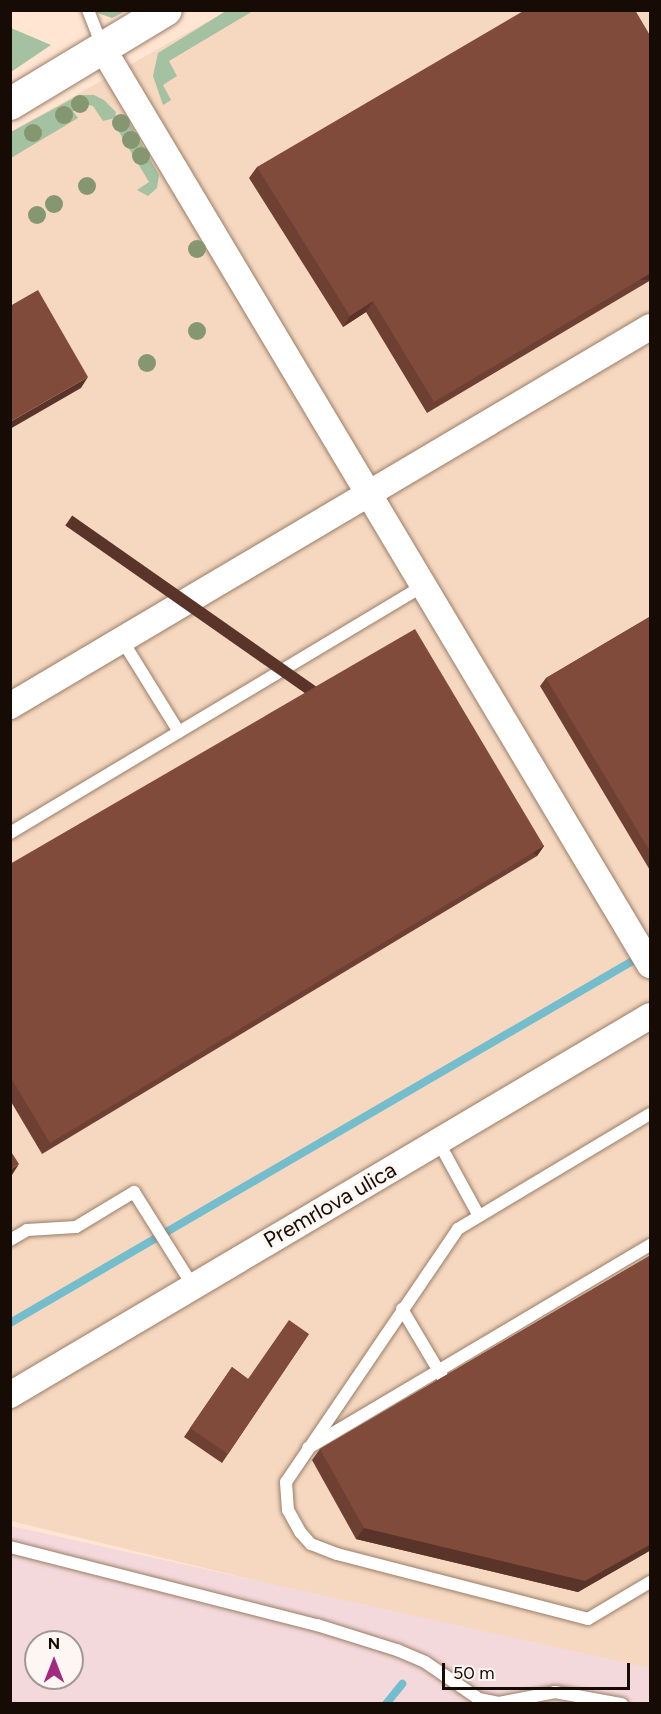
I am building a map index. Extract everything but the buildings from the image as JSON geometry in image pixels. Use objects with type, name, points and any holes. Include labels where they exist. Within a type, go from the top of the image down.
[{"type":"street","points":[[10,104],[166,10]]},
{"type":"street","points":[[103,49],[650,965]]},
{"type":"street","points":[[10,706],[651,327]]},
{"type":"street","name":"Premrlova ulica","points":[[10,1395],[651,1016]]},
{"type":"lane","points":[[88,10],[103,49]]},
{"type":"lane","points":[[10,833],[423,586]]},
{"type":"lane","points":[[122,640],[179,732]]},
{"type":"lane","points":[[651,1114],[458,1229],[304,1450],[286,1482],[288,1510],[301,1533],[321,1549],[588,1619],[651,1581]]},
{"type":"lane","points":[[439,1143],[479,1216]]},
{"type":"lane","points":[[10,1240],[27,1230],[76,1227],[134,1192],[193,1286]]},
{"type":"lane","points":[[304,1450],[442,1376],[651,1245]]},
{"type":"lane","points":[[402,1309],[442,1376]]},
{"type":"lane","points":[[10,1547],[317,1625],[398,1650],[425,1662],[479,1699],[499,1703],[555,1692],[622,1704]]},
{"type":"shaded area","points":[[226,11],[650,11],[650,1676],[11,1521],[10,132]]},
{"type":"shaded area","points":[[11,1526],[650,1668],[650,1703],[11,1704]]},
{"type":"green space","points":[[92,11],[126,11],[112,18]]},
{"type":"green space","points":[[226,11],[253,11],[169,61],[177,76],[163,85],[171,100],[163,105],[153,76],[158,53]]},
{"type":"green space","points":[[10,28],[51,45],[11,72]]},
{"type":"green space","points":[[79,95],[94,95],[104,100],[116,112],[115,118],[103,121],[93,106],[84,104],[73,111],[78,118],[11,158],[11,132]]},
{"type":"green space","points":[[121,118],[130,124],[159,175],[157,188],[148,196],[137,190],[149,182],[116,127]]},
{"type":"waterway","points":[[10,1323],[641,956]]},
{"type":"waterway","points":[[386,1704],[402,1684]]}]
